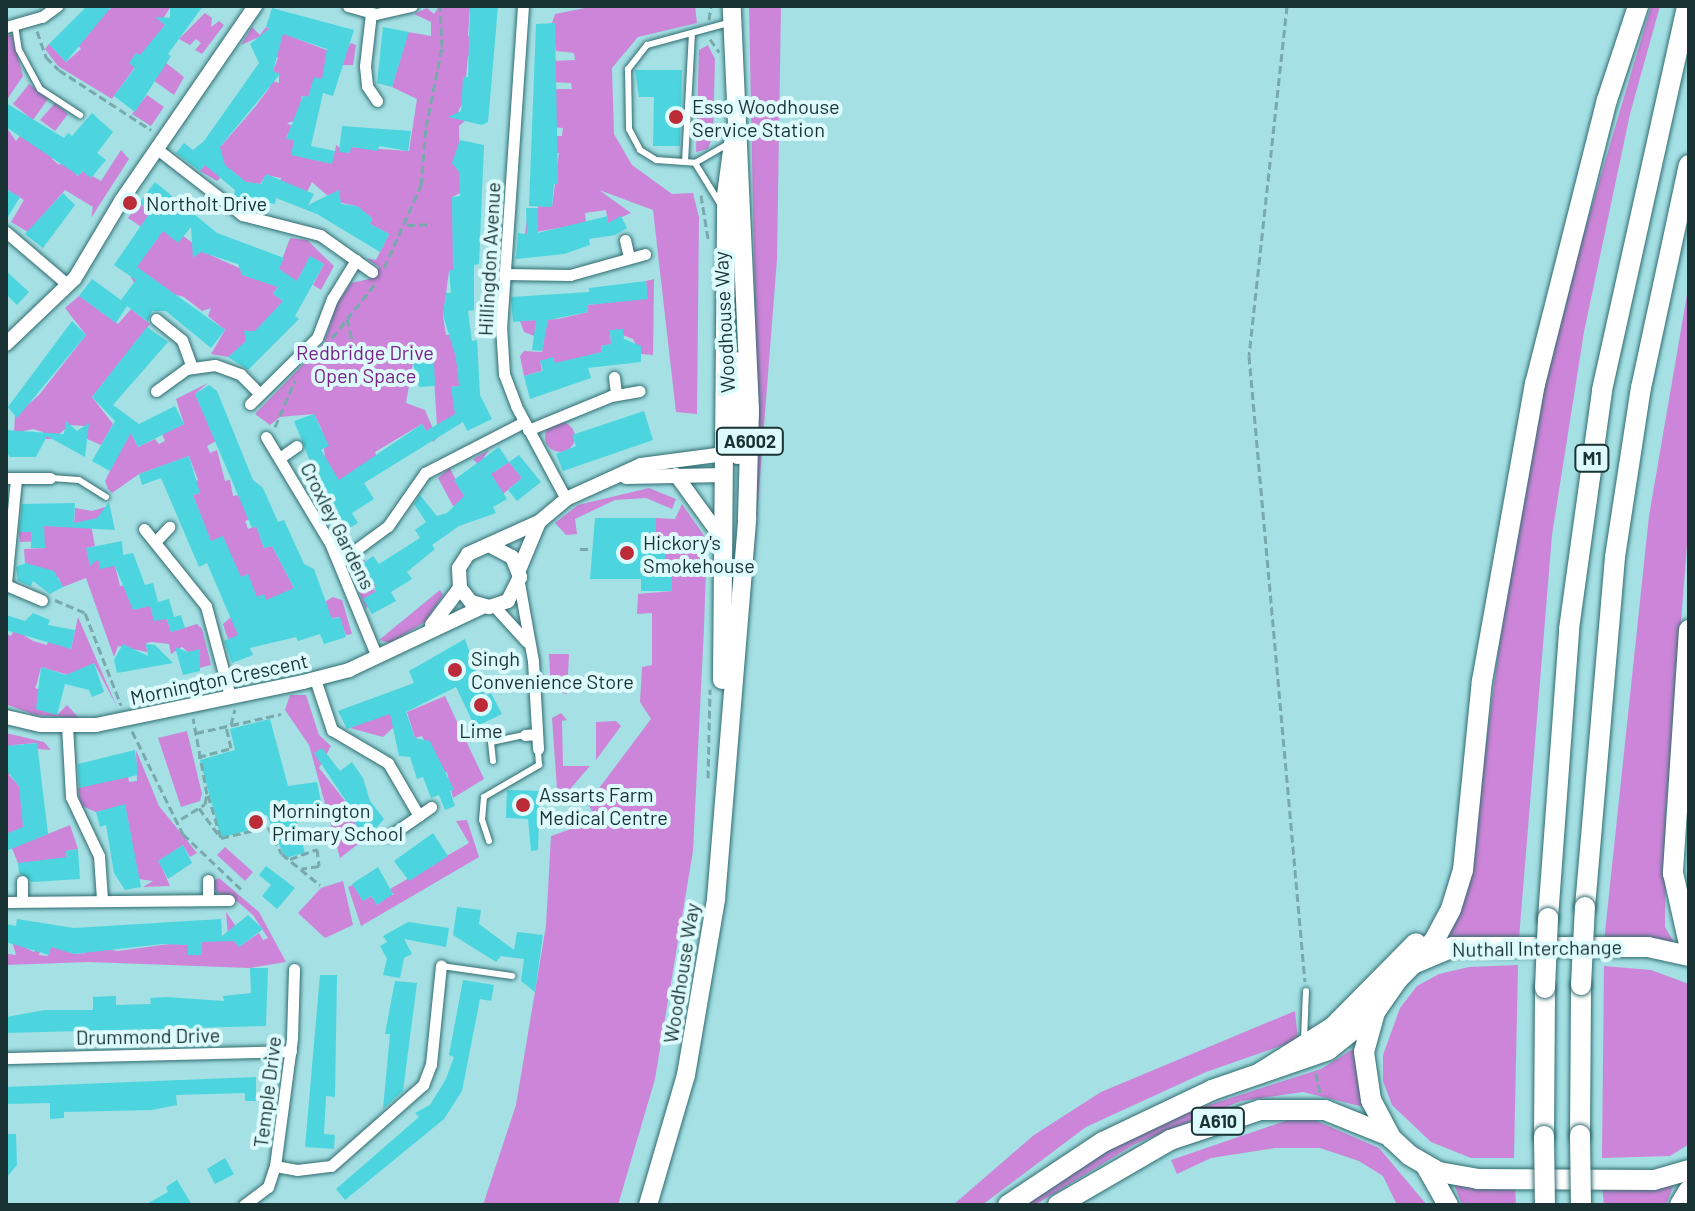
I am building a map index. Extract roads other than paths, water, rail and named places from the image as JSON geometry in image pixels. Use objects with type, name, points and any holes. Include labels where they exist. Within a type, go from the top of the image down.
[{"type":"highway","points":[[1307,1054],[1351,1035],[1375,1012],[1434,941],[1451,909],[1463,870],[1466,822],[1500,565],[1535,384],[1607,100],[1638,6]]},
{"type":"highway","name":"M1","points":[[1545,1205],[1545,988],[1568,644],[1602,390],[1633,229],[1687,6]]},
{"type":"highway","name":"M1","points":[[1581,1205],[1581,985],[1585,907],[1615,557],[1641,388],[1689,165]]},
{"type":"highway","points":[[1689,630],[1673,873],[1689,944]]},
{"type":"highway","points":[[1307,1054],[1429,926],[1449,889],[1466,822]]},
{"type":"highway","name":"Nuthall Interchange","points":[[1413,964],[1466,946],[1648,947],[1689,956]]},
{"type":"highway","points":[[1375,1012],[1364,1067],[1371,1100],[1391,1138],[1426,1166],[1448,1205]]},
{"type":"highway","name":"A610","points":[[1008,1205],[1103,1142],[1307,1054]]},
{"type":"highway","name":"A610","points":[[1058,1205],[1139,1155],[1205,1125],[1271,1108],[1320,1109],[1357,1119],[1391,1138]]},
{"type":"highway","points":[[1426,1166],[1477,1179],[1654,1180],[1689,1170]]},
{"type":"highway","points":[[1680,1205],[1689,1190]]},
{"type":"main road","name":"Woodhouse Way","points":[[648,1205],[686,1075],[716,899],[725,743],[748,500],[750,410],[741,192],[734,139],[732,14]]},
{"type":"main road","name":"Woodhouse Way","points":[[725,743],[721,537],[728,466],[725,220],[727,156],[734,139]]},
{"type":"main road","name":"A6002","points":[[728,466],[741,192]]},
{"type":"main road","points":[[728,466],[748,500]]},
{"type":"street","points":[[11,26],[33,20],[57,6]]},
{"type":"street","points":[[6,344],[68,285],[255,6]]},
{"type":"street","points":[[348,6],[371,13],[395,13],[412,6]]},
{"type":"street","name":"Hillingdon Avenue","points":[[524,6],[504,274],[504,374],[526,426],[566,499]]},
{"type":"street","points":[[360,99],[367,86],[371,13]]},
{"type":"street","points":[[367,86],[377,101]]},
{"type":"street","points":[[160,144],[242,215],[313,232],[377,276]]},
{"type":"street","points":[[6,232],[68,285]]},
{"type":"street","points":[[625,240],[629,258]]},
{"type":"street","points":[[504,274],[570,275],[645,254]]},
{"type":"street","points":[[250,404],[317,338],[332,299],[356,260]]},
{"type":"street","points":[[156,319],[182,340],[192,367]]},
{"type":"street","points":[[156,391],[192,367],[229,368],[260,394]]},
{"type":"street","points":[[614,377],[616,394]]},
{"type":"street","points":[[339,562],[388,526],[425,473],[526,426],[616,394],[640,391]]},
{"type":"street","name":"Croxley Gardens","points":[[266,437],[281,457],[339,562],[377,657]]},
{"type":"street","name":"Croxley Gardens","points":[[281,457],[297,446]]},
{"type":"street","name":"Mornington Crescent","points":[[430,628],[460,588],[462,562],[477,548],[491,546],[539,522],[566,499],[641,465],[728,466]]},
{"type":"street","name":"Mornington Crescent","points":[[610,479],[676,475],[728,466]]},
{"type":"street","points":[[676,475],[721,537]]},
{"type":"street","points":[[42,600],[6,584],[11,478],[50,478]]},
{"type":"street","name":"Mornington Crescent","points":[[6,717],[67,725],[127,720],[234,701],[315,679],[377,657],[430,628],[508,601],[539,522]]},
{"type":"street","points":[[155,542],[169,527]]},
{"type":"street","points":[[144,529],[206,606],[234,701]]},
{"type":"street","points":[[491,546],[507,552],[519,577],[530,646],[531,734],[538,749]]},
{"type":"street","points":[[460,588],[489,607],[530,646]]},
{"type":"street","points":[[315,679],[332,730],[388,763],[419,816]]},
{"type":"street","points":[[67,725],[71,797],[99,856],[102,899]]},
{"type":"street","points":[[391,835],[431,807]]},
{"type":"street","points":[[208,880],[208,899]]},
{"type":"street","points":[[22,881],[22,901]]},
{"type":"street","points":[[6,902],[229,900]]},
{"type":"street","points":[[275,1166],[297,1170],[331,1166],[411,1100],[431,1064],[441,966]]},
{"type":"street","name":"Temple Drive","points":[[244,1205],[268,1187],[275,1166],[291,1051],[294,969]]},
{"type":"street","name":"Drummond Drive","points":[[6,1058],[291,1051]]},
{"type":"lane","points":[[732,14],[709,27],[647,45],[628,69],[629,129],[640,150],[656,160],[695,163],[734,139]]},
{"type":"lane","points":[[11,26],[19,50],[40,89],[80,115]]},
{"type":"lane","points":[[685,162],[692,33]]},
{"type":"lane","points":[[695,163],[725,220]]},
{"type":"lane","points":[[50,478],[79,480],[106,497]]},
{"type":"lane","points":[[493,761],[491,742],[531,734]]},
{"type":"lane","points":[[489,841],[482,820],[484,797],[539,765],[538,749]]},
{"type":"lane","points":[[441,966],[512,976]]},
{"type":"lane","points":[[1306,991],[1307,1054]]},
{"type":"place","name":"Esso Woodhouse Service Station","points":[[676,117]]},
{"type":"place","name":"Northolt Drive","points":[[130,203]]},
{"type":"place","name":"Hickory's Smokehouse","points":[[627,553]]},
{"type":"place","name":"Singh Convenience Store","points":[[455,670]]},
{"type":"place","name":"Lime","points":[[481,705]]},
{"type":"place","name":"Assarts Farm Medical Centre","points":[[523,805]]},
{"type":"place","name":"Mornington Primary School","points":[[256,822]]},
{"type":"park label","name":"Redbridge Drive Open Space","points":[[365,364]]}]
